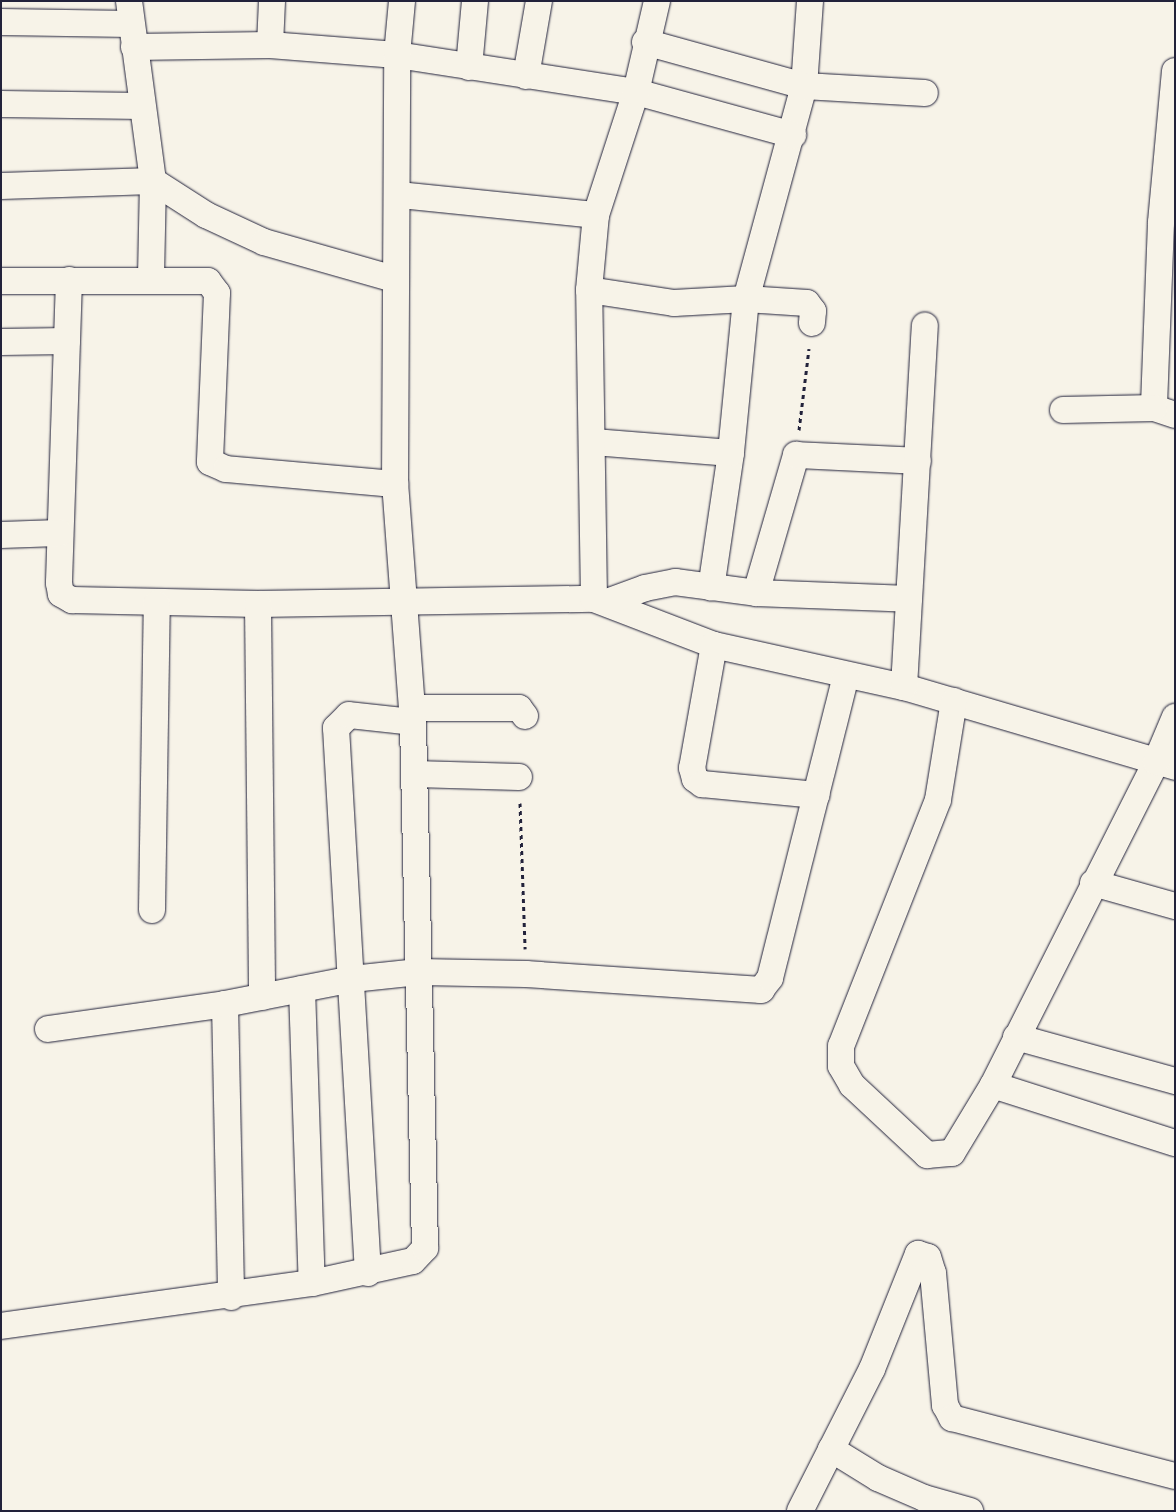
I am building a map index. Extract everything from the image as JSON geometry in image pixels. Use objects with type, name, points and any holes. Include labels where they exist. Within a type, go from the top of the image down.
[{"type":"street","points":[[270,46],[272,1]]},
{"type":"street","points":[[1,1326],[231,1297],[368,1273],[413,1261],[425,1248],[415,774],[406,602],[395,484],[394,279],[399,195],[397,55],[402,1]]},
{"type":"street","points":[[469,67],[475,1]]},
{"type":"street","points":[[526,76],[540,1]]},
{"type":"street","points":[[600,601],[590,290],[596,215],[636,92],[645,42],[657,1]]},
{"type":"street","points":[[711,588],[730,453],[746,299],[793,135],[804,86],[810,1]]},
{"type":"street","points":[[1,22],[131,24],[270,46],[397,55],[636,92],[793,135]]},
{"type":"street","points":[[131,24],[153,181],[151,280]]},
{"type":"street","points":[[645,42],[804,86],[924,93]]},
{"type":"street","points":[[1063,410],[1165,411],[1161,223],[1175,71]]},
{"type":"street","points":[[1,104],[142,106]]},
{"type":"street","points":[[1,186],[153,181],[206,215],[264,242],[394,279]]},
{"type":"street","points":[[399,195],[596,215]]},
{"type":"street","points":[[68,280],[60,533],[61,594],[72,600],[157,604],[600,601],[645,588],[675,582],[756,593],[909,599]]},
{"type":"street","points":[[1,281],[208,281],[217,293],[210,462],[226,469],[395,484]]},
{"type":"street","points":[[590,290],[674,303],[746,299],[806,303],[813,310],[812,323]]},
{"type":"street","points":[[904,687],[925,326]]},
{"type":"street","points":[[1,342],[66,341]]},
{"type":"street","points":[[594,442],[730,453]]},
{"type":"street","points":[[756,593],[796,455],[918,461]]},
{"type":"street","points":[[1,535],[60,533]]},
{"type":"street","points":[[600,601],[714,645],[846,676],[904,687],[1165,764]]},
{"type":"street","points":[[152,910],[157,604]]},
{"type":"street","points":[[258,604],[262,997]]},
{"type":"street","points":[[714,645],[692,768],[695,779],[712,786],[816,795]]},
{"type":"street","points":[[48,1030],[225,1004],[352,979],[419,972],[526,974],[761,990],[770,978],[846,676]]},
{"type":"street","points":[[954,701],[938,800],[846,1030],[841,1066],[852,1085],[926,1155],[952,1153],[993,1085],[1093,883],[1165,764],[1175,717]]},
{"type":"street","points":[[368,1273],[336,728],[349,715],[412,715],[519,708],[525,716]]},
{"type":"street","points":[[415,774],[519,777]]},
{"type":"street","points":[[1093,883],[1175,906]]},
{"type":"street","points":[[302,989],[312,1283]]},
{"type":"street","points":[[225,1004],[231,1297]]},
{"type":"street","points":[[1016,1037],[1175,1081]]},
{"type":"street","points":[[993,1085],[1175,1143]]},
{"type":"street","points":[[800,1511],[872,1369],[918,1254],[928,1257],[933,1273],[945,1405],[952,1418],[1175,1476]]},
{"type":"street","points":[[831,1449],[909,1492],[970,1511]]},
{"type":"path","points":[[796,455],[812,323]]},
{"type":"path","points":[[519,777],[526,974]]}]
